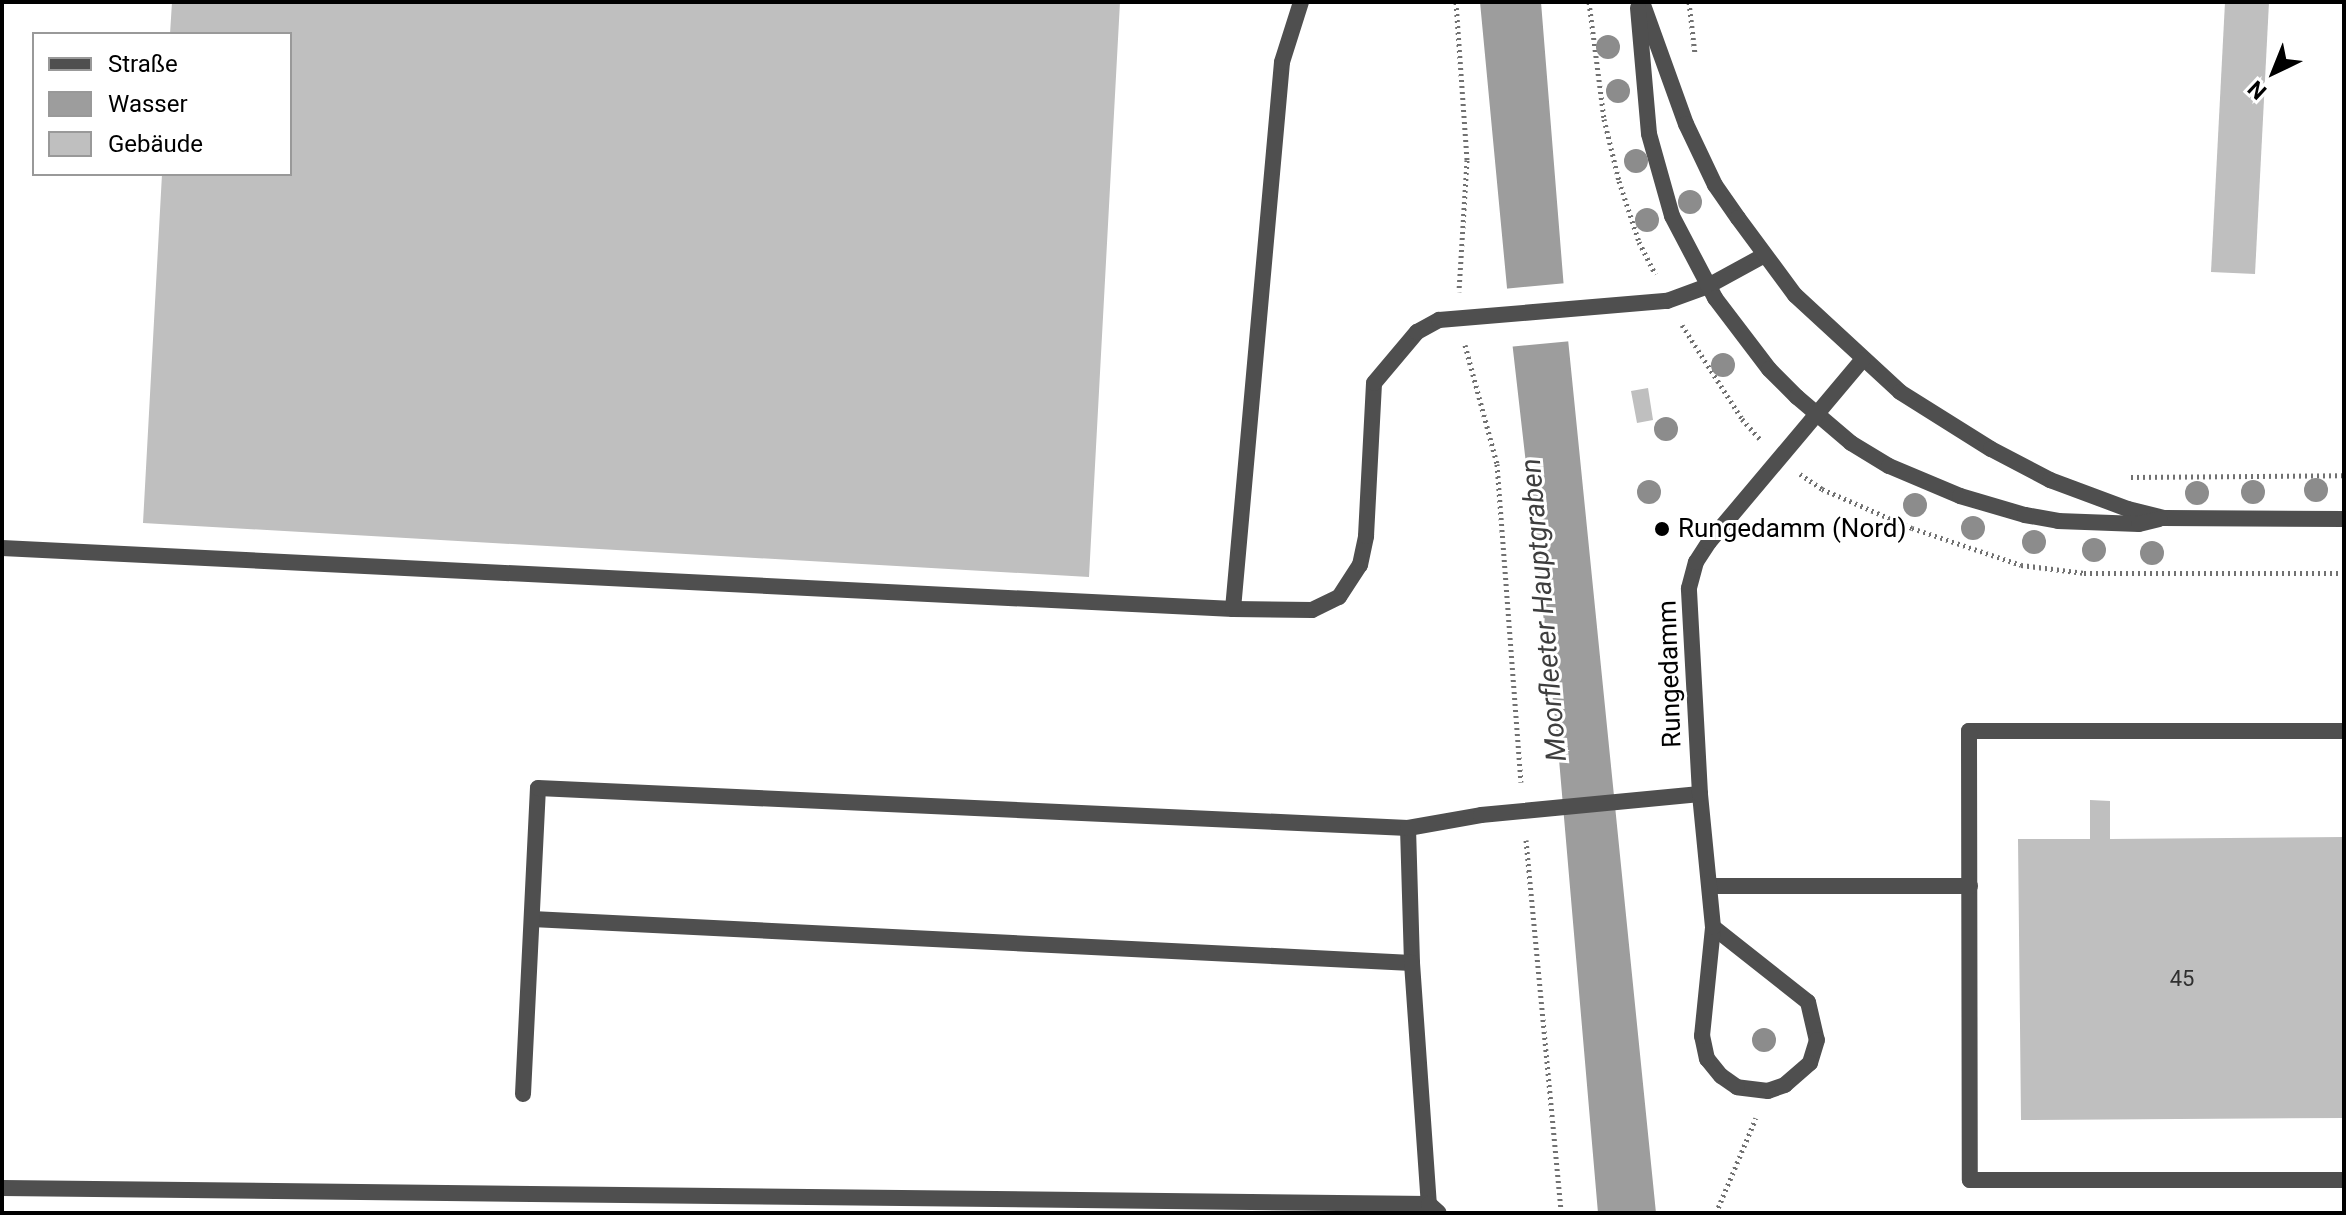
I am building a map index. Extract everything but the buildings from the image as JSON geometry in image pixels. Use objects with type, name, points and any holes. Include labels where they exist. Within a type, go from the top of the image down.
[{"type":"street","points":[[1233,609],[1282,62],[1301,2]]},
{"type":"street","points":[[1640,2],[1704,162],[1763,256],[1805,305],[1900,392],[2015,461],[2091,497],[2164,518]]},
{"type":"street","points":[[1640,2],[1649,134],[1672,216],[1708,286],[1769,369],[1815,414],[1851,443],[1889,466],[1960,496],[2058,521],[2139,524],[2164,518],[2344,519]]},
{"type":"street","points":[[2,548],[1233,609],[1312,610],[1339,597],[1350,585],[1360,565],[1366,536],[1374,383],[1417,332],[1439,320],[1667,301],[1708,286],[1763,256]]},
{"type":"street","name":"Rungedamm","points":[[1768,1091],[1737,1087],[1721,1076],[1707,1059],[1702,1036],[1713,927],[1700,794],[1689,588],[1696,562],[1862,360]]},
{"type":"street","points":[[2344,731],[1969,731],[1970,1180],[2344,1180]]},
{"type":"street","points":[[523,1094],[538,788],[1408,828],[1528,811],[1700,794]]},
{"type":"street","points":[[2,1188],[1434,1208],[1412,963],[1408,828]]},
{"type":"street","points":[[1710,886],[1970,886]]},
{"type":"street","points":[[532,919],[1412,963]]},
{"type":"street","points":[[1713,927],[1783,978],[1808,1002],[1817,1030],[1810,1063],[1785,1085],[1768,1091]]},
{"type":"path","points":[[1456,2],[1467,160],[1457,319],[1497,464],[1561,1213]]},
{"type":"path","points":[[2124,478],[2344,475]]},
{"type":"path","points":[[1716,1213],[1768,1091]]},
{"type":"water","name":"Moorfleeter Hauptgraben","points":[[1480,2],[1541,2],[1568,339],[1656,1213],[1598,1213],[1557,736],[1512,341]]},
{"type":"pier","points":[[1567,283],[1572,341],[1508,347],[1503,289]]},
{"type":"place","name":"Rungedamm (Nord)","points":[[1662,529]]}]
